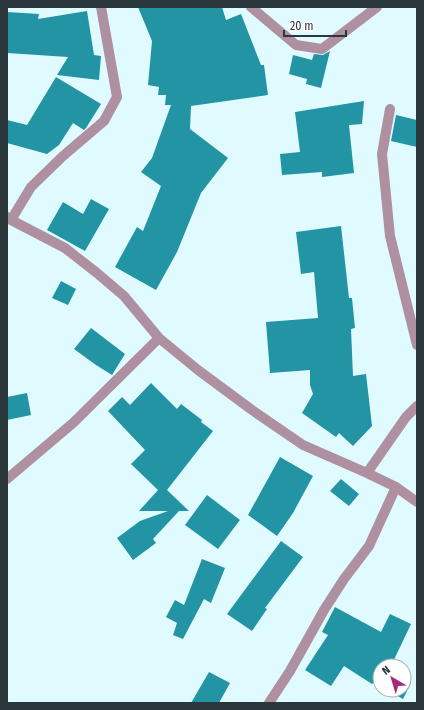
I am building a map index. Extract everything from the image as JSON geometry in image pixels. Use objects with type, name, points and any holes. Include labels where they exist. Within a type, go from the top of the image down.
[{"type":"street","points":[[101,7],[117,97],[104,122],[63,156],[31,187],[9,218],[65,248],[97,273],[124,296],[159,338],[198,370],[252,410],[303,445],[367,473],[396,488],[417,502]]},
{"type":"street","points":[[251,7],[296,45],[322,49],[377,7]]},
{"type":"street","points":[[390,109],[382,154],[390,236],[417,345]]},
{"type":"street","points":[[7,479],[73,423],[159,338]]},
{"type":"street","points":[[367,473],[406,418],[417,406]]},
{"type":"street","points":[[269,703],[290,671],[324,610],[344,579],[369,546],[396,488]]},
{"type":"building","points":[[138,7],[222,7],[226,20],[241,14],[261,65],[264,65],[268,95],[191,106],[190,129],[228,158],[201,193],[177,252],[156,290],[115,267],[137,227],[143,231],[161,186],[141,172],[152,158],[171,105],[165,105],[166,95],[158,95],[159,87],[148,85],[152,41]]},
{"type":"building","points":[[87,11],[94,55],[101,56],[99,80],[57,75],[68,57],[7,53],[7,12],[39,14],[38,19]]},
{"type":"building","points":[[330,51],[321,88],[306,84],[307,79],[289,74],[293,55],[312,60],[314,54],[323,55]]},
{"type":"building","points":[[56,77],[101,104],[86,128],[84,130],[73,123],[59,145],[47,154],[7,143],[7,120],[27,125]]},
{"type":"building","points":[[364,101],[362,124],[349,125],[354,173],[322,177],[322,172],[282,175],[280,154],[300,152],[295,112]]},
{"type":"building","points":[[396,115],[417,120],[417,147],[391,141]]},
{"type":"building","points":[[91,199],[109,209],[85,251],[47,230],[63,202],[83,214]]},
{"type":"building","points":[[341,226],[349,298],[352,298],[355,328],[351,329],[353,376],[366,374],[372,426],[353,446],[339,433],[336,437],[302,413],[313,394],[310,385],[310,370],[270,373],[266,322],[318,318],[314,272],[301,274],[296,232]]},
{"type":"building","points":[[61,281],[76,289],[68,305],[52,298]]},
{"type":"building","points":[[91,328],[125,354],[112,375],[74,349]]},
{"type":"building","points":[[151,383],[177,409],[181,404],[202,420],[201,422],[213,431],[167,490],[189,511],[179,511],[153,539],[156,543],[133,560],[117,538],[140,521],[168,511],[139,511],[158,490],[131,464],[145,450],[108,411],[122,397],[130,405]]},
{"type":"building","points":[[27,393],[31,415],[7,420],[7,397]]},
{"type":"building","points":[[280,457],[313,476],[293,513],[277,536],[248,515]]},
{"type":"building","points":[[341,479],[359,494],[349,506],[330,491]]},
{"type":"building","points":[[207,495],[240,520],[218,549],[185,525]]},
{"type":"building","points":[[281,541],[303,557],[265,608],[267,609],[252,631],[227,614]]},
{"type":"building","points":[[202,559],[225,568],[211,603],[204,599],[183,639],[173,635],[177,623],[166,617],[175,600],[184,605]]},
{"type":"building","points":[[335,607],[381,632],[390,614],[411,624],[395,658],[372,658],[372,684],[344,666],[331,686],[305,670],[328,635],[322,632]]},
{"type":"building","points":[[209,672],[230,683],[219,703],[191,703]]}]
